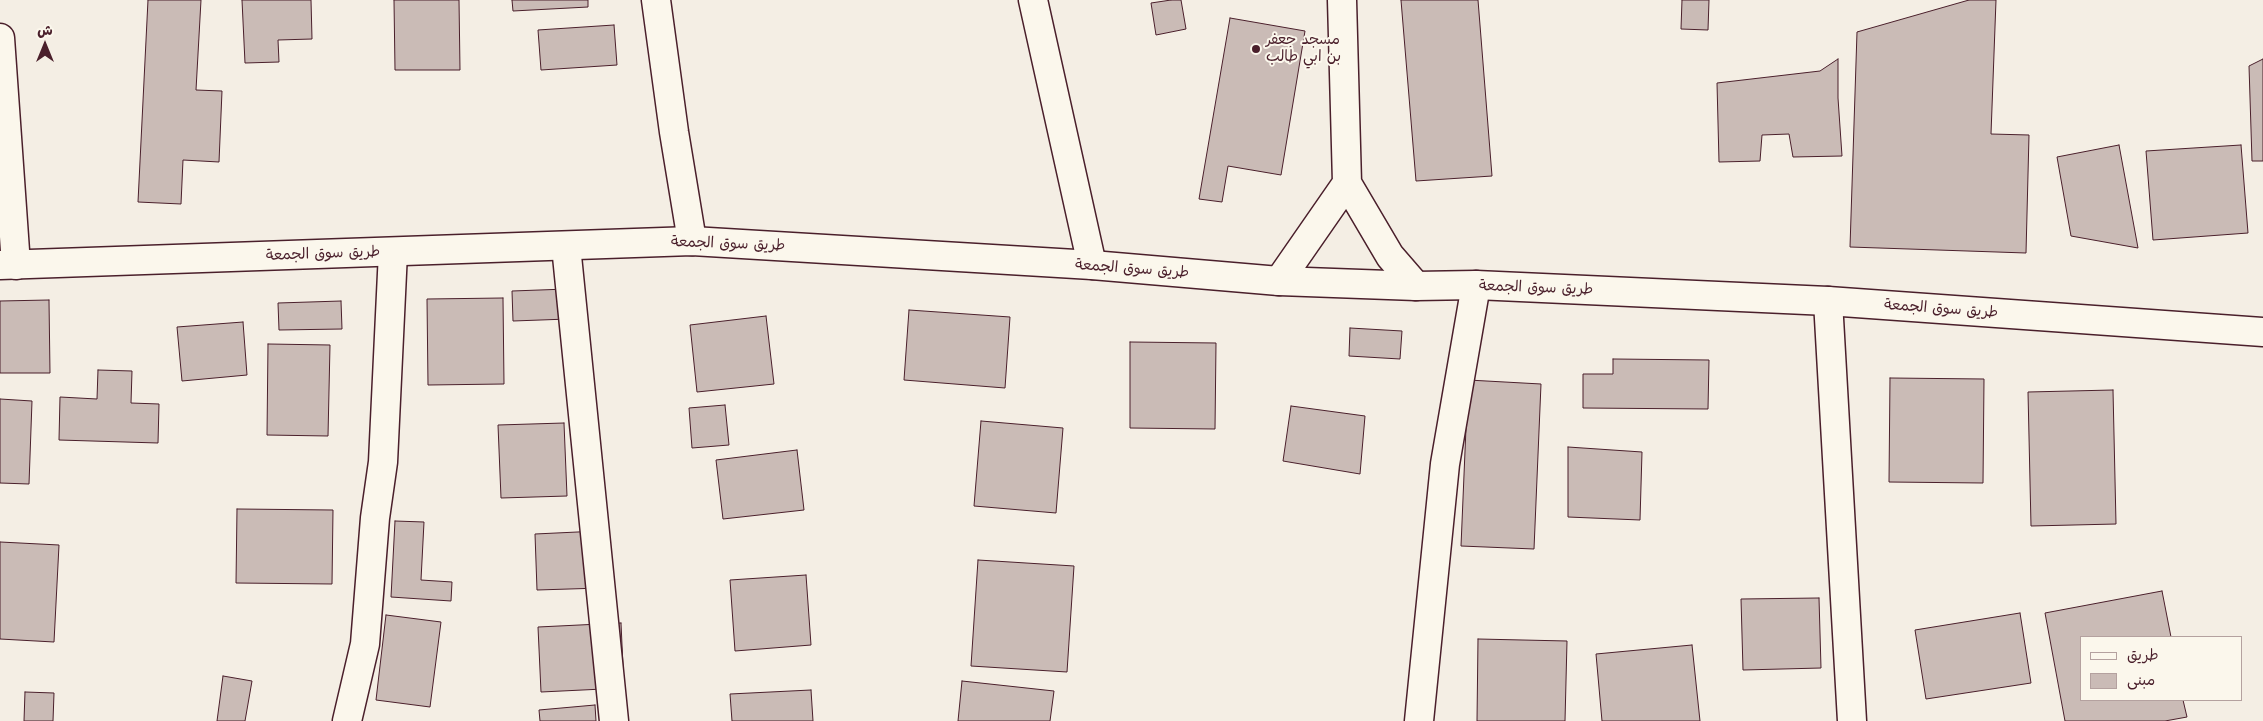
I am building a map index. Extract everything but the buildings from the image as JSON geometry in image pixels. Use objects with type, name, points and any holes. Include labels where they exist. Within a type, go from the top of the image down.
[{"type":"street","points":[[656,0],[674,132],[692,241]]},
{"type":"street","points":[[1032,0],[1092,266]]},
{"type":"street","points":[[1342,0],[1347,183],[1390,256],[1416,286]]},
{"type":"street","points":[[0,38],[8,265]]},
{"type":"street","points":[[1279,281],[1347,183]]},
{"type":"street","name":"طريق سوق الجمعة","points":[[8,265],[692,241],[1092,266],[1279,281],[1416,286],[1476,285],[1828,301],[2263,332]]},
{"type":"street","points":[[566,246],[614,721]]},
{"type":"street","points":[[348,721],[365,644],[373,567],[375,518],[383,462],[393,252]]},
{"type":"street","points":[[1419,721],[1445,464],[1476,285]]},
{"type":"street","points":[[1828,301],[1852,721]]},
{"type":"place","name":"مسجد جعفر بن ابي طالب","points":[[1256,49]]}]
